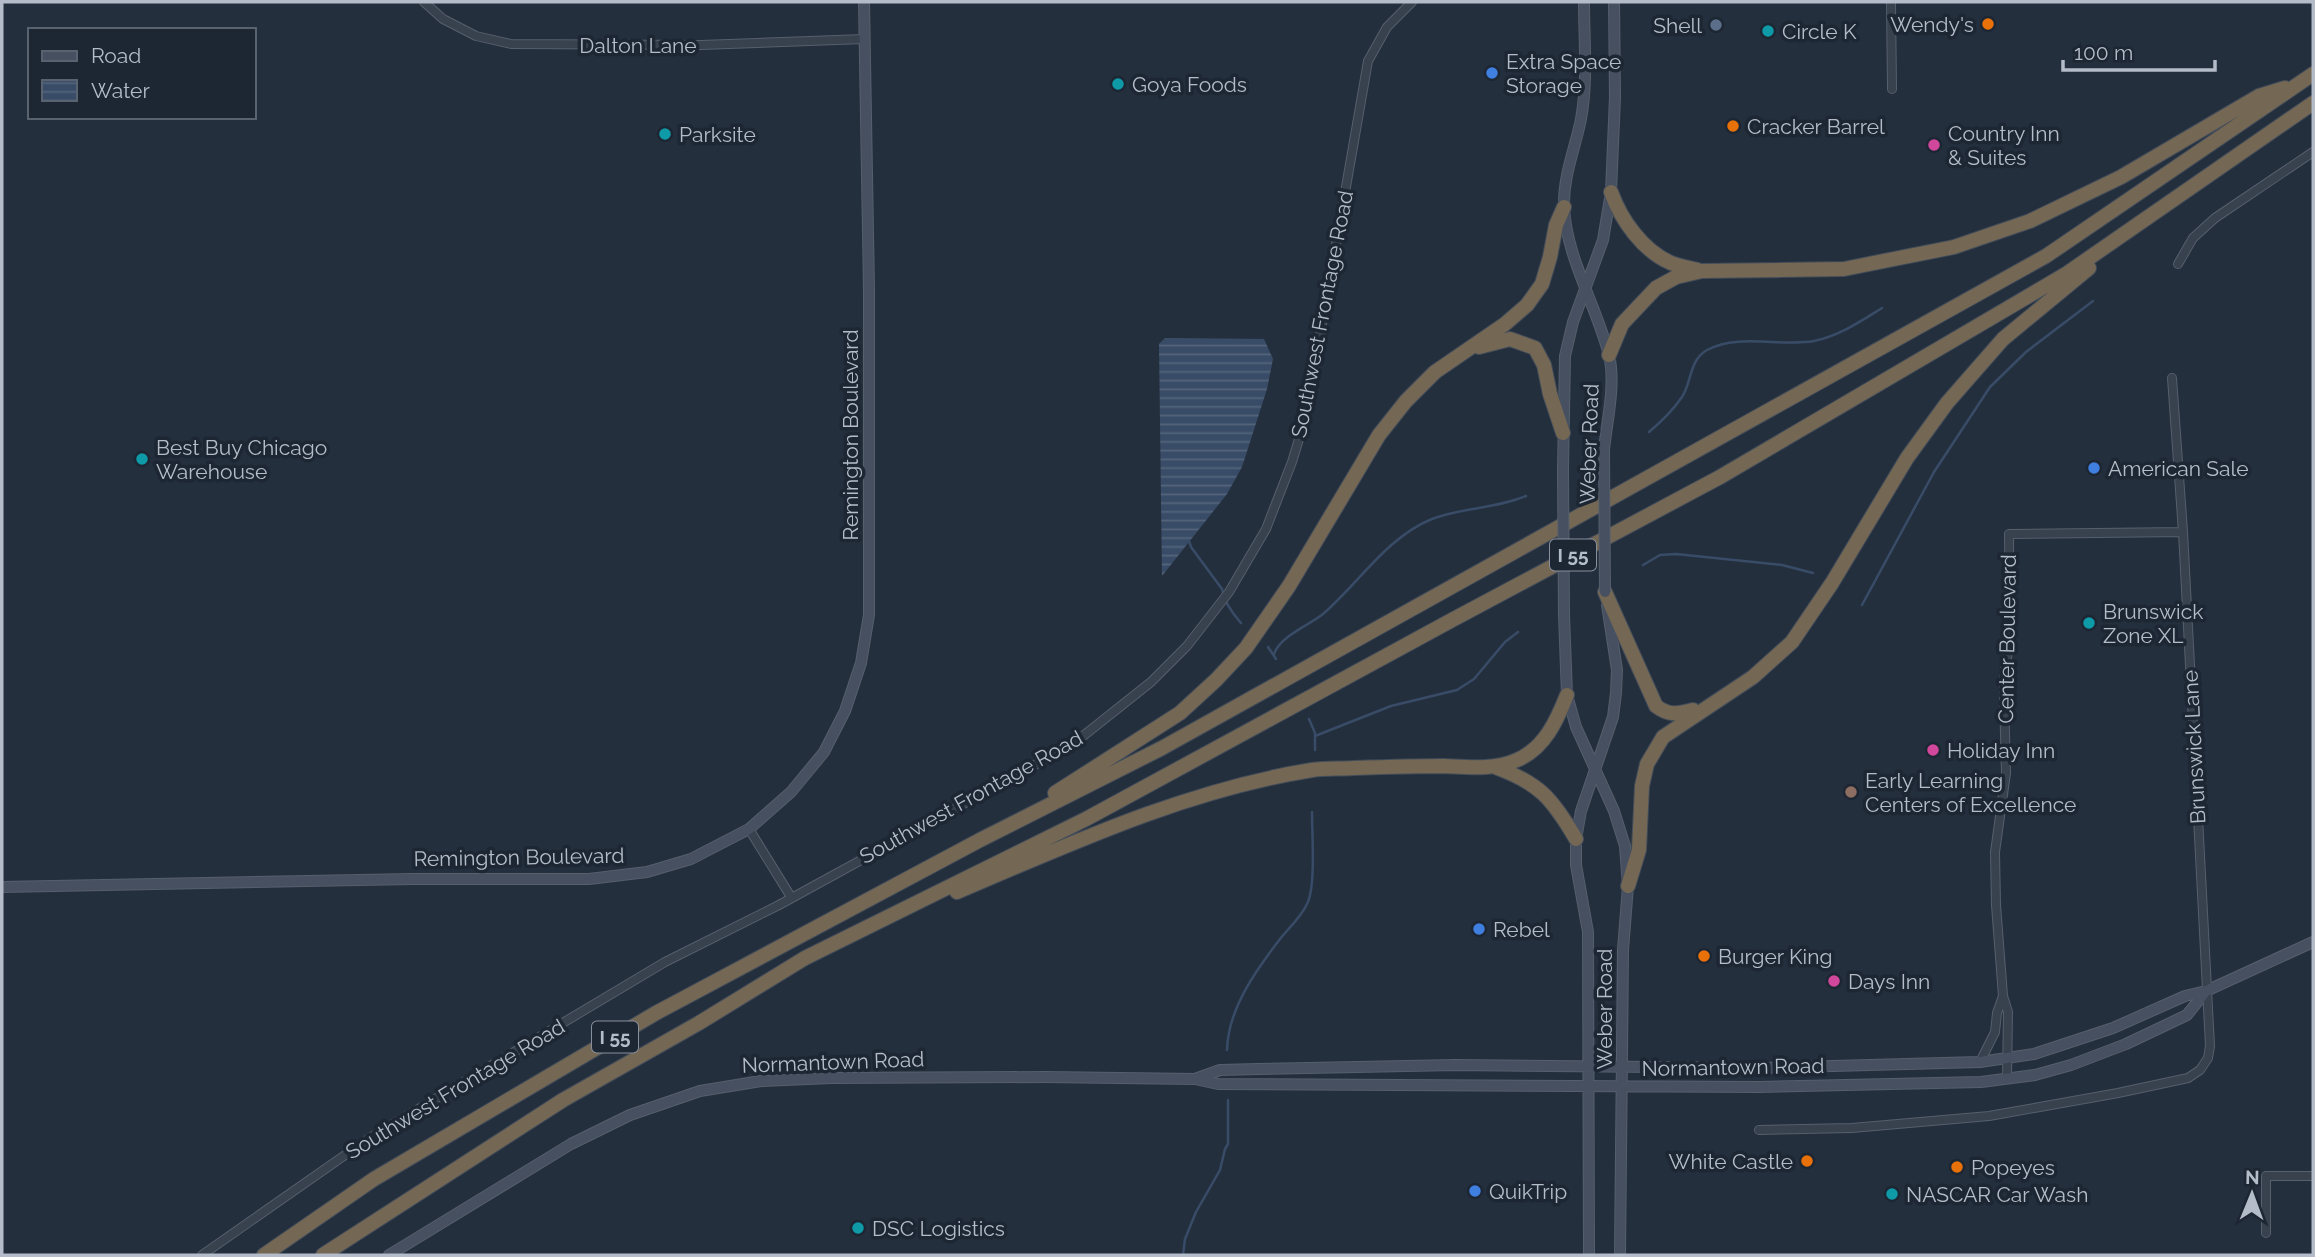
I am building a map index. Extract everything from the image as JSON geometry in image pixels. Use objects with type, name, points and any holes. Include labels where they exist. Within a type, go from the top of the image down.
[{"type":"highway","points":[[1609,355],[1622,324],[1656,288],[1676,277],[1702,271],[1844,269],[1954,247],[2030,221],[2121,177],[2259,96],[2308,78]]},
{"type":"highway","name":"I 55","points":[[264,1255],[374,1179],[656,1013],[980,840],[1162,748],[2046,256],[2308,78]]},
{"type":"highway","points":[[1628,886],[1639,850],[1642,786],[1647,764],[1663,737],[1753,677],[1792,642],[1825,594],[1907,458],[1947,403],[2003,339],[2112,249],[2313,104]]},
{"type":"highway","name":"I 55","points":[[323,1255],[563,1100],[699,1023],[805,958],[1086,819],[1720,477],[2067,274],[2313,104]]},
{"type":"highway","points":[[1611,192],[1617,209],[1628,225],[1653,251],[1672,263],[1702,271]]},
{"type":"highway","points":[[980,840],[1180,713],[1247,648],[1289,586],[1379,435],[1406,401],[1435,372],[1505,324],[1527,305],[1542,284],[1556,225],[1564,207]]},
{"type":"highway","points":[[1461,354],[1510,339],[1535,348],[1545,365],[1550,394],[1563,433]]},
{"type":"highway","points":[[1605,592],[1656,706],[1666,714],[1677,715],[1708,706]]},
{"type":"highway","points":[[805,958],[1120,823],[1241,785],[1314,769],[1495,767],[1517,761],[1533,751],[1555,724],[1567,695]]},
{"type":"highway","points":[[1495,767],[1523,777],[1541,790],[1560,812],[1576,839]]},
{"type":"street","name":"Dalton Lane","points":[[424,2],[443,19],[476,36],[511,44],[701,45],[864,39]]},
{"type":"street","name":"Remington Boulevard","points":[[2,887],[399,879],[589,879],[648,872],[680,862],[749,829],[791,792],[824,752],[845,711],[862,663],[869,615],[869,288],[864,2]]},
{"type":"street","name":"Southwest Frontage Road","points":[[202,1255],[368,1139],[665,962],[1073,744],[1152,681],[1187,646],[1229,592],[1266,529],[1292,462],[1306,416],[1368,61],[1387,27],[1412,2]]},
{"type":"street","name":"Weber Road","points":[[1584,2],[1581,119],[1569,158],[1564,207],[1567,234],[1609,355],[1611,391],[1604,450],[1605,592],[1617,670],[1613,717],[1581,811],[1576,839],[1576,865],[1588,932],[1589,1255]]},
{"type":"street","name":"Weber Road","points":[[1614,2],[1615,121],[1611,192],[1603,240],[1564,356],[1563,470],[1567,695],[1576,727],[1614,811],[1625,846],[1628,886],[1623,950],[1620,1255]]},
{"type":"street","points":[[1891,2],[1892,89]]},
{"type":"street","points":[[2178,264],[2193,238],[2216,218],[2313,152]]},
{"type":"street","name":"Brunswick Lane","points":[[1759,1130],[1852,1128],[1989,1116],[2188,1078],[2200,1070],[2208,1058],[2210,1046],[2183,532],[2172,378]]},
{"type":"street","name":"Center Boulevard","points":[[2007,1079],[2008,1012],[2003,996],[1995,852],[2006,773],[2004,694],[2010,641],[2009,534],[2183,532]]},
{"type":"street","points":[[749,829],[790,897]]},
{"type":"street","name":"Normantown Road","points":[[1195,1079],[1220,1070],[1455,1065],[1787,1068],[1980,1062],[2034,1054],[2113,1028],[2185,996],[2206,991],[2313,942]]},
{"type":"street","name":"Normantown Road","points":[[389,1255],[571,1144],[630,1115],[700,1091],[761,1081],[1044,1077],[1195,1079],[1218,1084],[1587,1087],[1759,1087],[1981,1082],[2071,1065],[2126,1044],[2187,1015],[2206,991]]},
{"type":"street","name":"Center Boulevard","points":[[1980,1062],[1995,1032],[1997,1013],[2003,996]]},
{"type":"street","points":[[2266,1233],[2266,1176],[2313,1176]]},
{"type":"water","points":[[1165,338],[1264,339],[1273,359],[1267,389],[1242,467],[1227,494],[1162,576],[1159,344]]},
{"type":"waterway","points":[[1862,605],[1934,472],[1990,387],[2026,352],[2093,301]]},
{"type":"waterway","points":[[1649,432],[1667,416],[1682,397],[1697,359],[1707,350],[1732,342],[1801,342],[1823,339],[1841,332],[1882,308]]},
{"type":"waterway","points":[[1274,654],[1282,642],[1323,614],[1387,549],[1416,527],[1444,515],[1526,496]]},
{"type":"waterway","points":[[1189,541],[1222,589],[1229,607],[1241,623]]},
{"type":"waterway","points":[[1643,565],[1660,555],[1676,554],[1782,565],[1813,573]]},
{"type":"waterway","points":[[1315,736],[1391,706],[1457,690],[1474,679],[1505,642],[1518,632]]},
{"type":"waterway","points":[[1268,647],[1276,659]]},
{"type":"waterway","points":[[1309,719],[1315,733],[1315,750]]},
{"type":"waterway","points":[[1227,1050],[1232,1020],[1245,991],[1280,939],[1298,918],[1310,896],[1313,873],[1312,812]]},
{"type":"waterway","points":[[1183,1255],[1185,1239],[1196,1212],[1220,1170],[1228,1144],[1228,1100]]},
{"type":"place","name":"Wendy's","points":[[1988,24]]},
{"type":"place","name":"Shell","points":[[1716,25]]},
{"type":"place","name":"Circle K","points":[[1768,31]]},
{"type":"place","name":"Extra Space Storage","points":[[1492,73]]},
{"type":"place","name":"Goya Foods","points":[[1118,84]]},
{"type":"place","name":"Cracker Barrel","points":[[1733,126]]},
{"type":"place","name":"Parksite","points":[[665,134]]},
{"type":"place","name":"Country Inn & Suites","points":[[1934,145]]},
{"type":"place","name":"Best Buy Chicago Warehouse","points":[[142,459]]},
{"type":"place","name":"American Sale","points":[[2094,468]]},
{"type":"place","name":"Brunswick Zone XL","points":[[2089,623]]},
{"type":"place","name":"Holiday Inn","points":[[1933,750]]},
{"type":"place","name":"Early Learning Centers of Excellence","points":[[1851,792]]},
{"type":"place","name":"Rebel","points":[[1479,929]]},
{"type":"place","name":"Burger King","points":[[1704,956]]},
{"type":"place","name":"Days Inn","points":[[1834,981]]},
{"type":"place","name":"White Castle","points":[[1807,1161]]},
{"type":"place","name":"Popeyes","points":[[1957,1167]]},
{"type":"place","name":"QuikTrip","points":[[1475,1191]]},
{"type":"place","name":"NASCAR Car Wash","points":[[1892,1194]]},
{"type":"place","name":"DSC Logistics","points":[[858,1228]]}]
